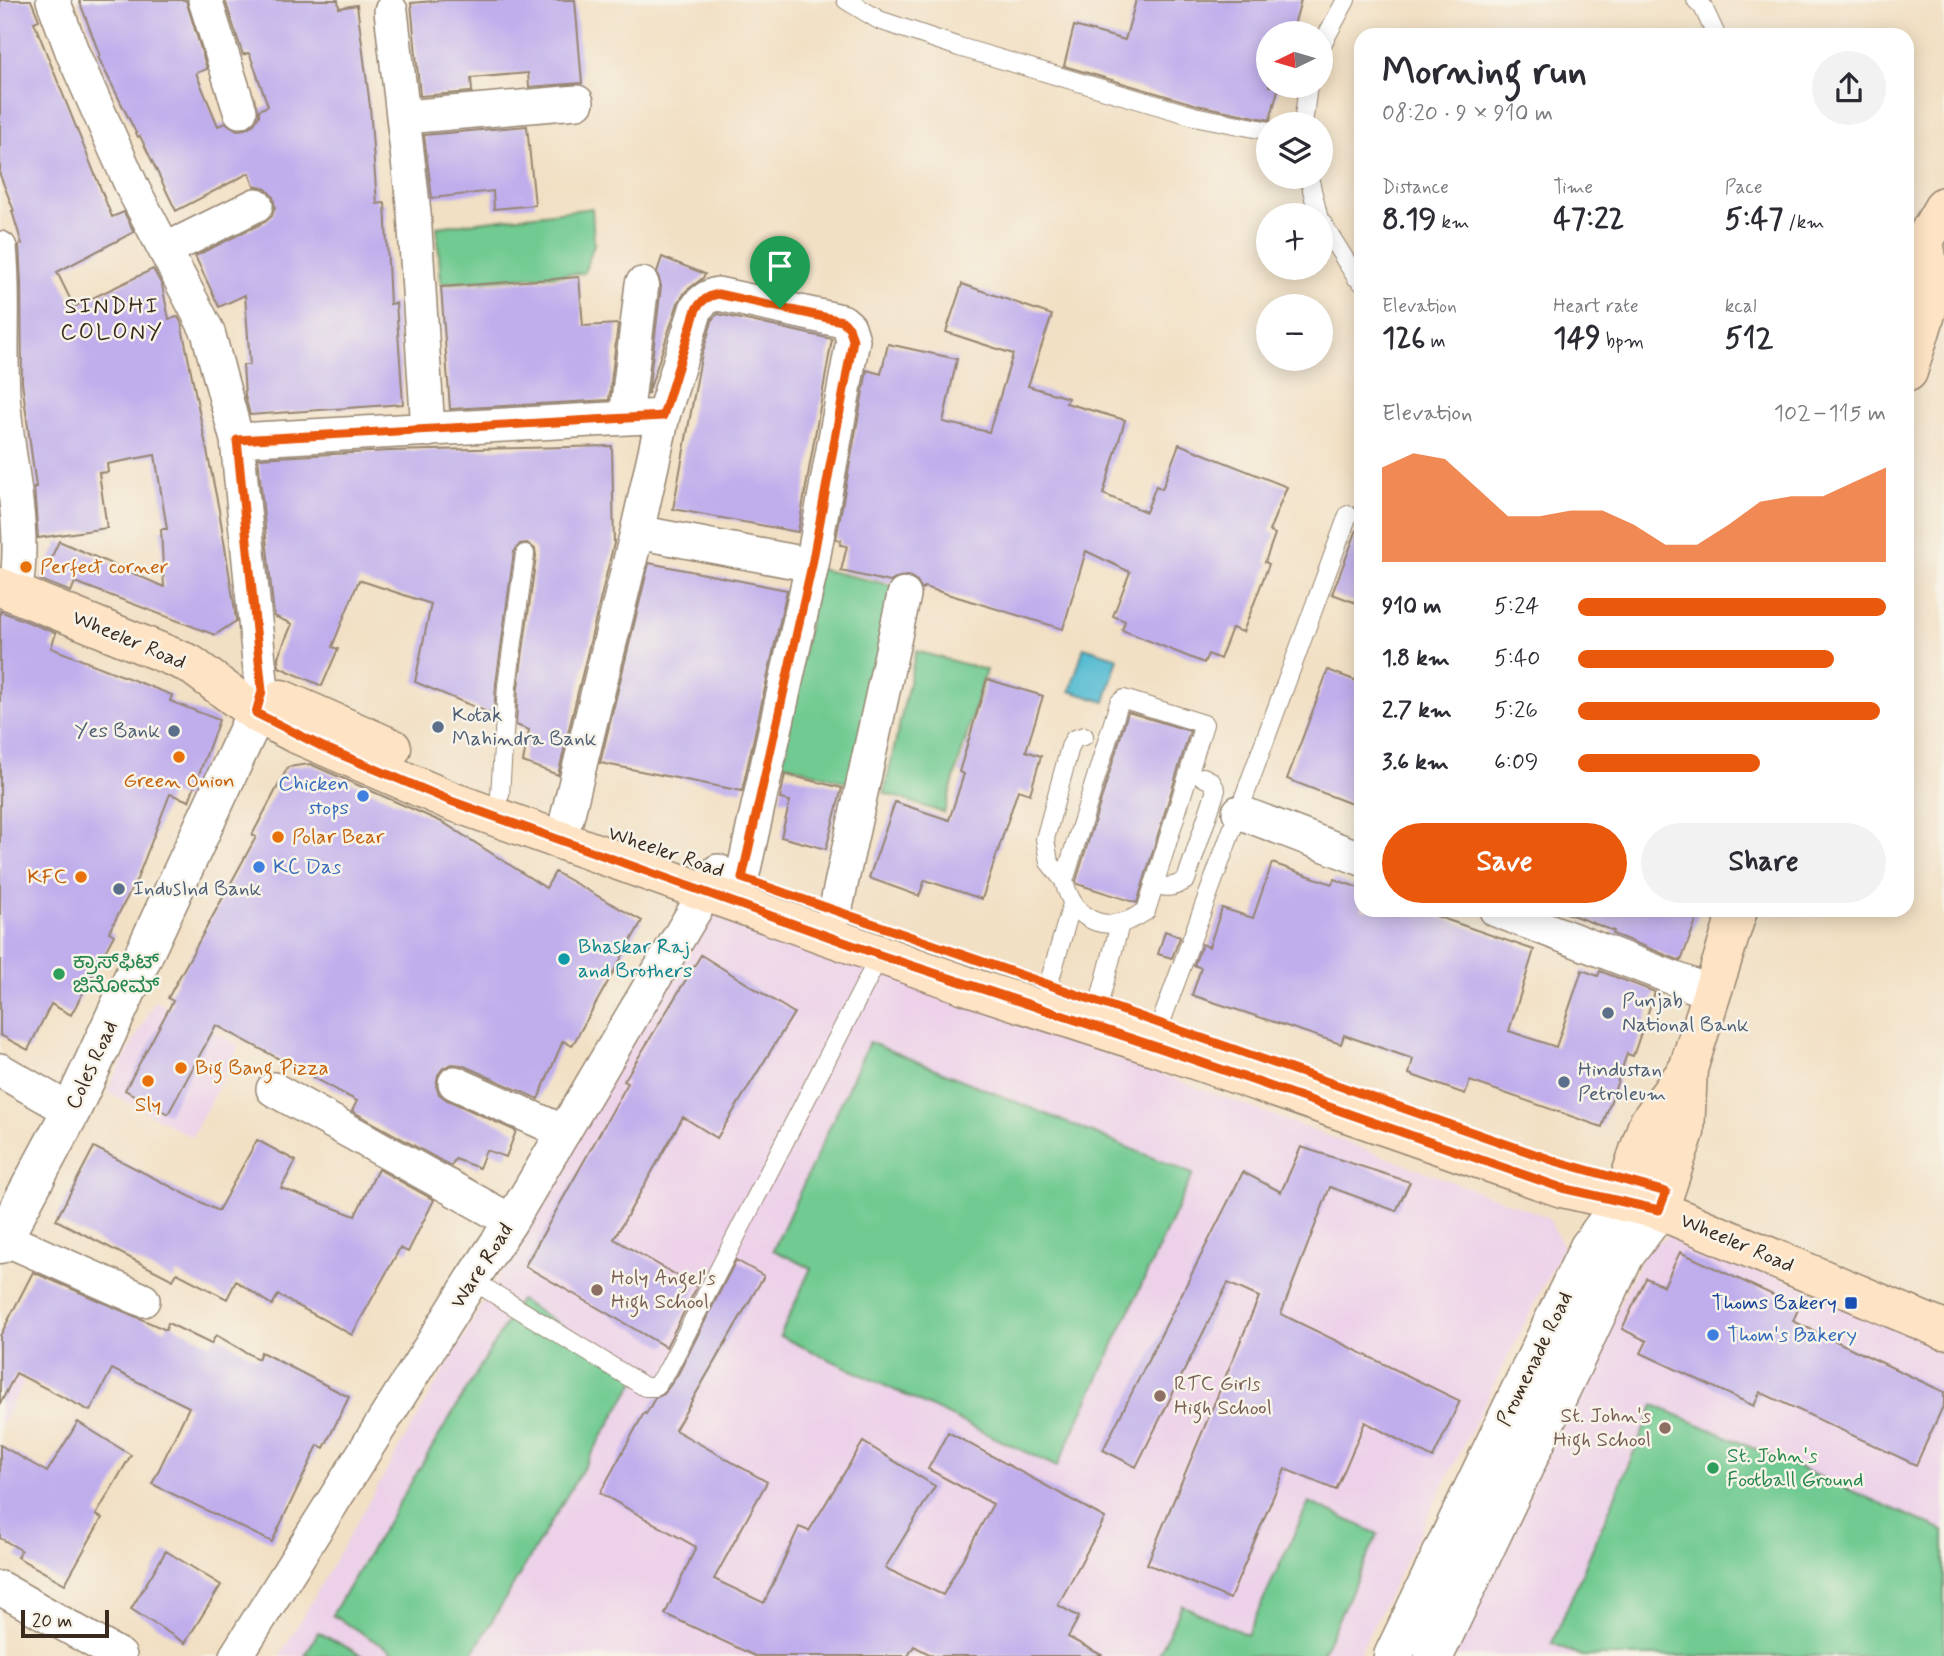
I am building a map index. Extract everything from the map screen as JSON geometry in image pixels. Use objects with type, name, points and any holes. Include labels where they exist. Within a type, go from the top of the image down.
[{"type":"main road","points":[[1914,345],[1928,283],[1924,241],[1944,206]]},
{"type":"main road","name":"Wheeler Road","points":[[9,578],[93,599],[201,648],[259,702],[323,747],[451,801],[722,881]]},
{"type":"main road","name":"Wheeler Road","points":[[259,702],[567,818],[722,881],[783,907],[880,955],[1163,1049],[1562,1188],[1644,1197],[1944,1330]]},
{"type":"main road","name":"Wheeler Road","points":[[783,907],[835,912],[1099,1003],[1555,1161],[1644,1197],[1944,1308]]},
{"type":"main road","name":"Promenade Road","points":[[1644,1197],[1648,1123],[1688,1069],[1736,917]]},
{"type":"street","points":[[53,0],[73,54],[128,176],[208,332],[237,440],[259,702]]},
{"type":"street","points":[[205,0],[240,111]]},
{"type":"street","points":[[391,11],[414,213],[428,430]]},
{"type":"street","points":[[405,117],[577,102]]},
{"type":"street","points":[[165,250],[256,205]]},
{"type":"street","points":[[0,248],[3,393],[18,519],[9,578]]},
{"type":"street","points":[[626,418],[642,284]]},
{"type":"street","name":"Ware Road","points":[[236,1656],[722,881],[812,565],[853,340],[849,327],[842,321],[718,294],[710,296],[696,309],[663,416]]},
{"type":"street","points":[[237,440],[663,416],[567,818]]},
{"type":"street","points":[[637,532],[812,565]]},
{"type":"street","points":[[835,912],[904,595]]},
{"type":"street","name":"Coles Road","points":[[2,1241],[71,1111],[259,702]]},
{"type":"street","points":[[1238,812],[1354,856]]},
{"type":"street","points":[[1514,917],[1712,993]]},
{"type":"street","points":[[0,1070],[71,1111]]},
{"type":"street","points":[[454,1083],[564,1132]]},
{"type":"street","points":[[273,1089],[511,1221]]},
{"type":"street","name":"Promenade Road","points":[[1393,1656],[1588,1247],[1644,1197]]},
{"type":"street","name":"Promenade Road","points":[[1434,1656],[1625,1255],[1644,1197]]},
{"type":"street","points":[[2,1241],[143,1300]]},
{"type":"street","points":[[0,1588],[120,1656]]},
{"type":"lane","points":[[846,0],[879,20],[959,47],[1194,116],[1256,128]]},
{"type":"lane","points":[[1334,22],[1346,0]]},
{"type":"lane","points":[[1696,0],[1703,6],[1713,28]]},
{"type":"lane","points":[[1333,240],[1354,274]]},
{"type":"lane","points":[[1160,1025],[1348,515]]},
{"type":"lane","points":[[500,795],[507,686],[525,554]]},
{"type":"lane","points":[[1064,881],[1119,703],[1124,699],[1204,724],[1146,911],[1134,920],[1120,924],[1091,920],[1072,904],[1064,881],[1049,862],[1045,839],[1070,747],[1074,739],[1084,736]]},
{"type":"lane","points":[[1154,884],[1161,887],[1175,886],[1186,880],[1216,790],[1211,781],[1203,776]]},
{"type":"lane","points":[[1048,986],[1072,904]]},
{"type":"lane","points":[[1099,1003],[1120,924]]},
{"type":"lane","points":[[472,1280],[645,1387],[655,1387],[668,1369],[880,955]]},
{"type":"shaded area","points":[[710,908],[1548,1217],[1563,1247],[1358,1656],[280,1656]]},
{"type":"shaded area","points":[[155,1001],[239,1046],[192,1137],[107,1091]]},
{"type":"shaded area","name":"St. John's High School","points":[[1674,1233],[1944,1345],[1944,1656],[1449,1656],[1646,1249]]},
{"type":"shaded area","points":[[0,1369],[24,1382],[0,1426]]},
{"type":"green space","points":[[592,208],[594,244],[584,273],[441,284],[437,227]]},
{"type":"green space","points":[[819,569],[895,586],[851,784],[782,763]]},
{"type":"green space","points":[[916,651],[986,670],[944,813],[884,793]]},
{"type":"green space","points":[[869,1042],[1193,1174],[1057,1467],[780,1336],[811,1268],[773,1250]]},
{"type":"green space","points":[[520,1300],[640,1373],[471,1656],[400,1656],[332,1615]]},
{"type":"green space","name":"St. John's Football Ground","points":[[1654,1405],[1944,1531],[1944,1656],[1581,1656],[1552,1643]]},
{"type":"green space","points":[[1309,1502],[1378,1534],[1321,1656],[1158,1656],[1182,1605],[1247,1635]]},
{"type":"green space","points":[[318,1632],[363,1656],[305,1656]]},
{"type":"water","points":[[1084,647],[1118,658],[1105,702],[1070,691]]},
{"type":"building","points":[[0,0],[31,0],[39,20],[34,22],[112,217],[124,212],[134,232],[57,272],[74,307],[153,269],[162,285],[169,319],[178,317],[181,322],[219,510],[236,621],[215,635],[75,582],[71,592],[41,580],[59,541],[164,587],[161,529],[167,529],[155,455],[107,464],[108,472],[99,473],[107,528],[38,538],[36,487],[22,382],[19,245],[22,244],[14,211],[0,175]]},
{"type":"building","points":[[79,0],[186,0],[207,69],[196,73],[218,126],[226,123],[237,130],[254,124],[259,110],[268,106],[250,55],[243,55],[225,0],[338,0],[339,8],[357,5],[370,106],[377,204],[385,203],[390,304],[396,303],[403,404],[250,415],[245,396],[243,365],[250,365],[245,295],[219,307],[195,256],[265,222],[272,216],[275,207],[273,197],[266,189],[254,186],[249,173],[176,211],[98,57],[100,56]]},
{"type":"building","points":[[445,0],[575,0],[582,83],[529,87],[528,73],[471,78],[472,92],[420,96],[411,3]]},
{"type":"building","points":[[1136,0],[1301,0],[1295,21],[1256,21],[1256,98],[1276,98],[1272,112],[1256,112],[1256,117],[1197,105],[1064,66],[1074,26],[1125,40]]},
{"type":"building","points":[[527,126],[535,205],[494,209],[493,191],[432,198],[424,135]]},
{"type":"building","points":[[662,257],[705,274],[686,291],[678,303],[648,394],[661,286],[657,272]]},
{"type":"building","points":[[579,277],[583,326],[618,324],[609,400],[450,409],[441,287]]},
{"type":"building","points":[[962,284],[1052,315],[1028,386],[1068,398],[1066,403],[1125,420],[1103,494],[1146,512],[1156,486],[1162,489],[1179,444],[1287,487],[1269,531],[1275,534],[1265,562],[1269,564],[1243,632],[1232,628],[1220,659],[1208,654],[1204,663],[1122,630],[1125,621],[1113,616],[1130,572],[1086,551],[1063,629],[924,587],[922,589],[917,581],[909,576],[890,582],[841,571],[847,546],[840,545],[841,540],[836,539],[867,370],[881,374],[888,344],[957,359],[943,422],[989,432],[1013,354],[946,332]]},
{"type":"building","points":[[718,314],[832,339],[798,532],[673,509],[701,358],[713,318]]},
{"type":"building","points":[[612,446],[614,543],[558,775],[523,762],[529,730],[516,725],[518,687],[536,556],[535,549],[527,543],[520,544],[514,552],[494,715],[415,682],[431,604],[359,580],[332,647],[338,649],[322,686],[279,667],[278,657],[292,624],[274,616],[258,458],[389,451]]},
{"type":"building","points":[[1354,537],[1354,602],[1332,594]]},
{"type":"building","points":[[649,563],[787,590],[742,791],[600,763]]},
{"type":"building","points":[[0,611],[56,633],[51,648],[172,695],[170,701],[219,720],[189,801],[170,794],[137,879],[109,932],[114,935],[71,1015],[51,1004],[28,1050],[0,1035]]},
{"type":"building","points":[[1328,670],[1354,680],[1354,805],[1287,779]]},
{"type":"building","points":[[987,679],[1043,696],[1026,751],[1041,756],[1030,794],[1018,790],[982,899],[925,880],[919,896],[869,878],[895,802],[949,820],[964,774],[959,772]]},
{"type":"building","points":[[1128,712],[1190,731],[1137,903],[1077,884],[1076,881]]},
{"type":"building","points":[[310,764],[444,823],[546,888],[555,872],[642,921],[572,1046],[563,1041],[538,1099],[462,1065],[452,1064],[443,1068],[438,1075],[436,1086],[439,1094],[447,1100],[516,1131],[506,1157],[486,1150],[479,1168],[455,1159],[451,1166],[352,1111],[357,1101],[216,1025],[168,1114],[125,1090],[173,1001],[168,998],[256,837],[252,835],[288,767]]},
{"type":"building","points":[[785,774],[842,788],[826,849],[781,837],[790,801],[780,799]]},
{"type":"building","points":[[1272,863],[1332,884],[1334,879],[1354,886],[1354,917],[1439,917],[1534,950],[1509,1031],[1556,1047],[1582,970],[1598,976],[1600,971],[1655,992],[1633,1056],[1627,1054],[1602,1127],[1470,1081],[1465,1094],[1409,1074],[1413,1059],[1344,1035],[1341,1044],[1192,995],[1201,968],[1194,965],[1202,944],[1209,947],[1222,908],[1253,918]]},
{"type":"building","points":[[1577,917],[1697,917],[1681,961],[1613,934],[1614,931]]},
{"type":"building","points":[[1165,931],[1180,937],[1172,958],[1158,954]]},
{"type":"building","points":[[701,955],[794,1013],[717,1138],[683,1117],[614,1239],[697,1287],[666,1347],[525,1266],[628,1083],[624,1081]]},
{"type":"building","points":[[257,1140],[296,1161],[281,1188],[355,1216],[378,1169],[434,1200],[408,1252],[400,1248],[352,1335],[278,1295],[272,1305],[236,1281],[227,1299],[177,1273],[173,1280],[56,1220],[94,1147],[218,1211]]},
{"type":"building","points":[[1301,1147],[1410,1182],[1396,1211],[1330,1187],[1281,1314],[1460,1401],[1433,1458],[1365,1422],[1336,1490],[1285,1469],[1230,1599],[1147,1564],[1259,1297],[1228,1283],[1136,1467],[1103,1450],[1243,1172],[1281,1192]]},
{"type":"building","points":[[1680,1252],[1799,1307],[1793,1321],[1944,1392],[1944,1404],[1916,1465],[1760,1392],[1754,1406],[1641,1353],[1647,1341],[1622,1329],[1646,1278],[1664,1286]]},
{"type":"building","points":[[736,1260],[764,1276],[675,1430],[767,1482],[714,1579],[764,1603],[799,1527],[809,1531],[863,1442],[935,1486],[885,1568],[943,1595],[993,1504],[928,1469],[948,1432],[1105,1518],[1058,1605],[1079,1617],[1068,1637],[1103,1656],[933,1656],[914,1646],[908,1656],[755,1656],[665,1614],[696,1547],[600,1493],[644,1413],[646,1414],[655,1398],[664,1394],[678,1374]]},
{"type":"building","points":[[33,1272],[166,1330],[168,1323],[211,1344],[216,1335],[258,1359],[261,1352],[349,1397],[324,1448],[318,1445],[272,1542],[152,1484],[189,1407],[112,1369],[90,1411],[16,1373],[0,1404],[0,1336]]},
{"type":"building","points":[[78,1422],[131,1455],[96,1515],[102,1518],[65,1584],[17,1557],[21,1550],[0,1538],[0,1445],[47,1472]]},
{"type":"building","points":[[166,1551],[221,1585],[185,1643],[131,1609]]},
{"type":"place","name":"Perfect corner","points":[[26,567]]},
{"type":"place","name":"Kotak Mahindra Bank","points":[[438,727]]},
{"type":"place","name":"Yes Bank","points":[[174,731]]},
{"type":"place","name":"Green Onion","points":[[179,757]]},
{"type":"place","name":"Chicken stops","points":[[363,796]]},
{"type":"place","name":"Polar Bear","points":[[278,837]]},
{"type":"place","name":"KC Das","points":[[259,867]]},
{"type":"place","name":"KFC","points":[[81,877]]},
{"type":"place","name":"IndusInd Bank","points":[[119,889]]},
{"type":"place","name":"Bhaskar Raj and Brothers","points":[[564,959]]},
{"type":"place","name":"ಕ್ರಾಸ್‌ಫಿಟ್ ಜಿನೋಮ್","points":[[59,974]]},
{"type":"place","name":"Punjab National Bank","points":[[1608,1013]]},
{"type":"place","name":"Big Bang Pizza","points":[[181,1068]]},
{"type":"place","name":"Sly","points":[[148,1081]]},
{"type":"place","name":"Hindustan Petroleum","points":[[1564,1082]]},
{"type":"place","name":"Holy Angel's High School","points":[[597,1290]]},
{"type":"place","name":"Thoms Bakery","points":[[1851,1303]]},
{"type":"place","name":"Thom's Bakery","points":[[1713,1335]]},
{"type":"place","name":"RTC Girls High School","points":[[1160,1396]]},
{"type":"place","name":"St. John's High School","points":[[1665,1428]]},
{"type":"place","name":"St. John's Football Ground","points":[[1713,1468]]},
{"type":"district","name":"SINDHI COLONY","points":[[112,320]]},
{"type":"route","points":[[718,294],[780,308],[842,321],[849,327],[853,340],[812,565],[742,878],[1555,1161],[1666,1192],[1659,1210],[1562,1188],[1163,1049],[880,955],[451,801],[323,747],[256,713],[262,691],[237,440],[663,416],[696,309],[701,302],[718,294]]}]
